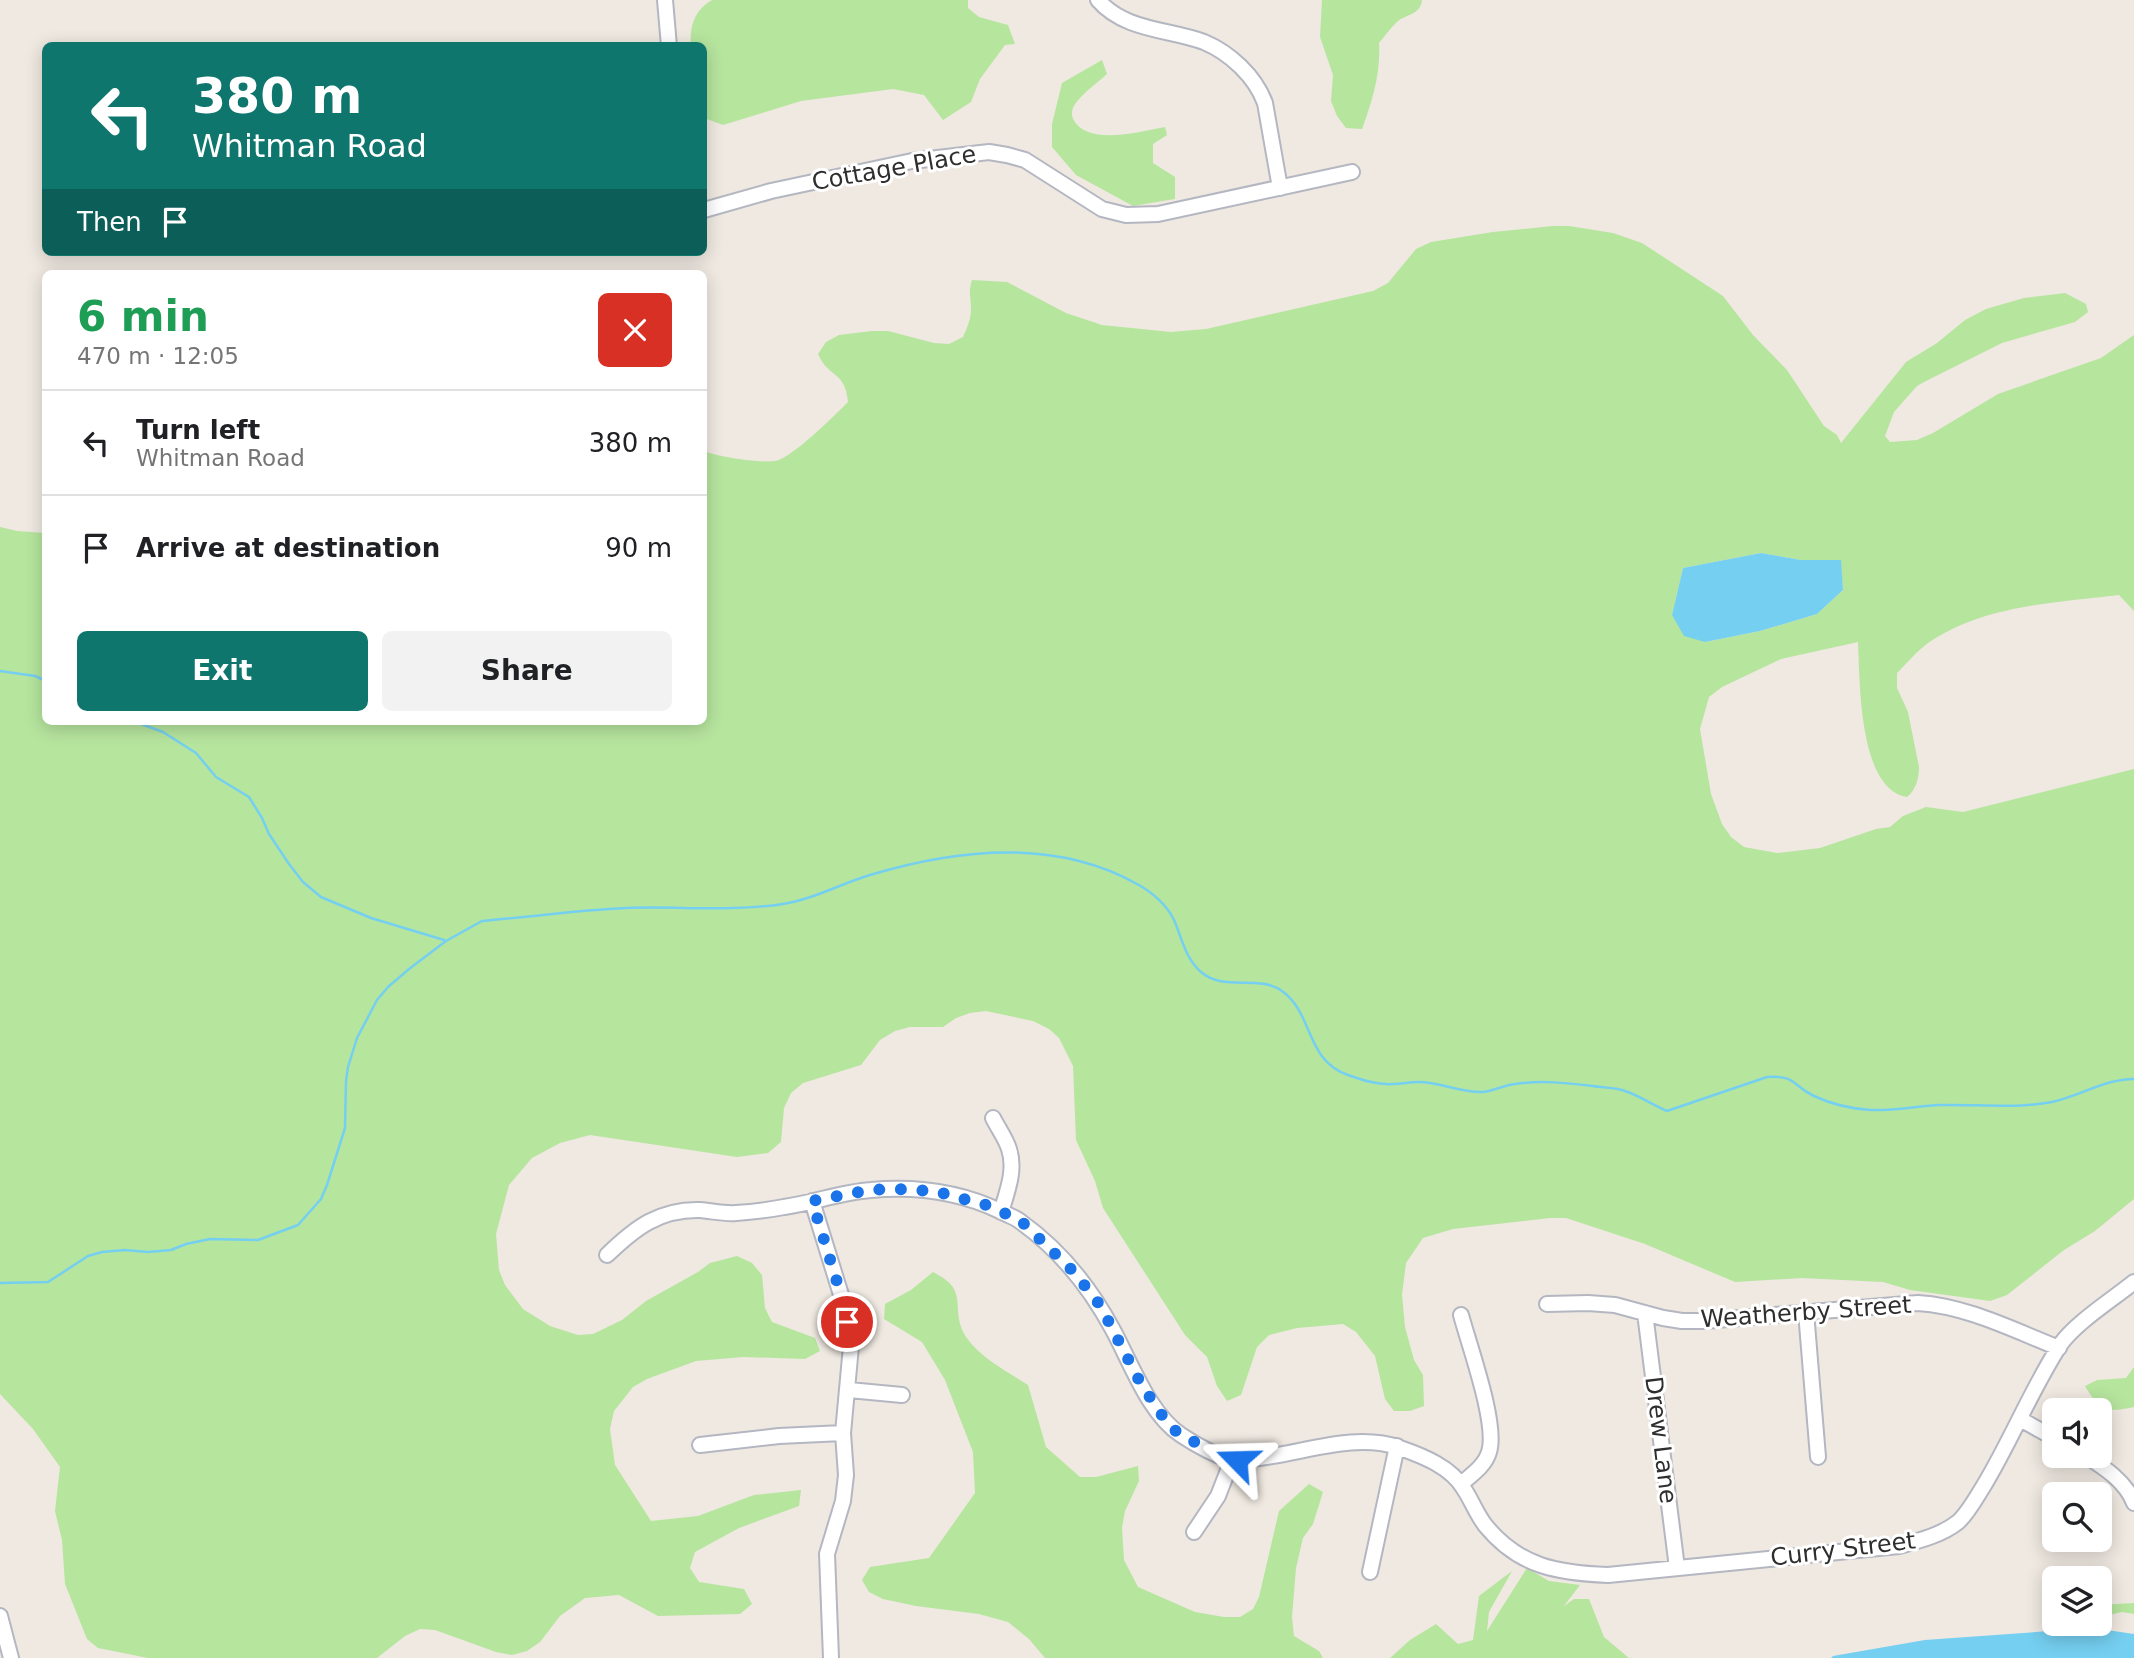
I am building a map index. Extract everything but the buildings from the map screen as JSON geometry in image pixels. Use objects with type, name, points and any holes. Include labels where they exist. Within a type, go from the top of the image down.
[{"type":"street","points":[[665,0],[669,42]]},
{"type":"street","points":[[1098,0],[1107,10],[1132,22],[1152,30],[1203,42],[1233,60],[1253,80],[1265,103],[1280,188]]},
{"type":"street","name":"Cottage Place","points":[[708,209],[771,191],[912,161],[968,153],[989,152],[1025,160],[1102,209],[1126,215],[1158,214],[1352,172]]},
{"type":"street","points":[[993,1118],[1009,1149],[1011,1160],[1009,1188],[1000,1212]]},
{"type":"street","points":[[607,1255],[644,1223],[658,1216],[696,1210],[733,1214],[788,1207],[869,1190],[909,1189],[956,1195],[1020,1220],[1074,1272],[1100,1305],[1141,1384],[1170,1427],[1183,1436],[1232,1460],[1283,1455],[1335,1444],[1381,1442],[1424,1457],[1455,1476],[1461,1484],[1480,1467],[1489,1454],[1491,1441],[1491,1422],[1461,1315]]},
{"type":"street","points":[[812,1201],[842,1298],[851,1346],[843,1433],[846,1475],[843,1501],[827,1554],[831,1658]]},
{"type":"street","name":"Curry Street","points":[[1461,1484],[1476,1512],[1496,1536],[1518,1554],[1551,1570],[1572,1573],[1608,1575],[1899,1546],[1920,1541],[1958,1521],[1994,1468],[2059,1348],[2082,1323],[2134,1282]]},
{"type":"street","name":"Weatherby Street","points":[[1547,1304],[1615,1305],[1662,1318],[1693,1321],[1918,1303],[1942,1305],[1990,1320],[2059,1348]]},
{"type":"street","name":"Drew Lane","points":[[1645,1312],[1677,1568]]},
{"type":"street","points":[[1805,1312],[1818,1457]]},
{"type":"street","points":[[849,1390],[902,1395]]},
{"type":"street","points":[[2020,1419],[2042,1431]]},
{"type":"street","points":[[700,1445],[843,1433]]},
{"type":"street","points":[[1370,1572],[1396,1446]]},
{"type":"street","points":[[1194,1532],[1218,1496],[1232,1460]]},
{"type":"street","points":[[2103,1468],[2130,1491],[2134,1503]]},
{"type":"street","points":[[0,1616],[11,1658]]},
{"type":"green space","points":[[712,0],[968,0],[968,8],[979,17],[1008,25],[1015,44],[1005,45],[980,79],[971,102],[943,120],[924,95],[893,89],[801,101],[723,125],[707,119],[707,42],[691,42],[694,19]]},
{"type":"green space","points":[[1322,0],[1422,0],[1419,9],[1398,21],[1379,43],[1375,87],[1362,129],[1346,128],[1331,101],[1333,75],[1320,37]]},
{"type":"green space","points":[[1102,60],[1107,74],[1075,104],[1073,119],[1080,128],[1102,135],[1129,134],[1165,127],[1167,135],[1153,144],[1153,163],[1175,177],[1175,199],[1133,206],[1076,175],[1052,147],[1052,124],[1062,83]]},
{"type":"green space","points":[[1569,226],[1613,233],[1642,243],[1723,296],[1753,335],[1787,370],[1824,426],[1837,435],[1841,443],[1906,362],[1937,343],[1965,320],[1986,309],[2024,298],[2065,293],[2086,304],[2088,312],[2075,322],[2002,343],[1917,386],[1894,412],[1885,436],[1890,442],[1917,440],[1933,433],[1998,394],[2101,358],[2134,335],[2134,611],[2119,595],[2020,608],[1972,621],[1950,630],[1924,646],[1897,673],[1897,688],[1908,712],[1919,767],[1916,784],[1907,797],[1891,790],[1879,775],[1870,754],[1861,706],[1858,642],[1781,659],[1722,687],[1709,697],[1700,729],[1711,794],[1722,824],[1731,837],[1744,847],[1777,853],[1820,848],[1876,829],[1890,827],[1903,816],[1926,807],[1963,812],[2134,769],[2134,1199],[2007,1295],[1990,1301],[1910,1290],[1883,1282],[1802,1278],[1735,1282],[1645,1244],[1566,1218],[1453,1229],[1423,1238],[1406,1263],[1402,1295],[1405,1327],[1414,1360],[1423,1375],[1424,1406],[1410,1411],[1394,1411],[1385,1399],[1375,1356],[1356,1332],[1343,1324],[1297,1328],[1269,1335],[1257,1347],[1241,1395],[1227,1401],[1217,1386],[1207,1357],[1185,1335],[1103,1208],[1095,1181],[1076,1140],[1073,1066],[1059,1038],[1033,1021],[986,1011],[970,1013],[943,1027],[910,1027],[895,1031],[880,1040],[861,1065],[803,1083],[791,1093],[784,1108],[781,1142],[768,1153],[737,1157],[590,1135],[560,1143],[532,1158],[509,1185],[496,1234],[499,1270],[505,1285],[523,1309],[550,1326],[578,1335],[593,1334],[622,1320],[646,1301],[710,1263],[737,1256],[752,1263],[762,1275],[765,1308],[772,1322],[815,1338],[820,1351],[805,1359],[743,1357],[696,1361],[633,1387],[614,1411],[610,1429],[615,1465],[651,1521],[698,1516],[754,1495],[801,1490],[799,1506],[739,1528],[695,1552],[690,1568],[699,1582],[744,1589],[752,1604],[740,1614],[658,1616],[619,1595],[585,1598],[560,1616],[540,1642],[527,1651],[512,1655],[435,1630],[420,1629],[405,1636],[377,1658],[148,1658],[98,1648],[87,1639],[65,1584],[62,1540],[55,1511],[60,1467],[33,1429],[0,1394],[0,527],[42,533],[42,725],[707,725],[707,452],[739,459],[775,461],[791,453],[813,436],[848,402],[844,385],[827,368],[818,354],[826,342],[839,335],[888,331],[934,343],[949,344],[963,337],[967,327],[971,313],[972,280],[1007,282],[1066,313],[1102,325],[1171,332],[1206,329],[1373,291],[1388,283],[1416,249],[1431,242],[1493,232]],"holes":[[[1761,553],[1801,560],[1840,560],[1843,590],[1817,614],[1760,631],[1705,642],[1672,615],[1683,568]]]},
{"type":"green space","points":[[933,1272],[954,1289],[962,1330],[972,1345],[994,1364],[1028,1385],[1046,1447],[1080,1477],[1096,1477],[1138,1466],[1139,1481],[1125,1511],[1122,1528],[1124,1560],[1138,1587],[1195,1612],[1240,1617],[1253,1609],[1259,1597],[1279,1511],[1309,1484],[1323,1492],[1313,1524],[1303,1538],[1296,1568],[1292,1617],[1294,1636],[1319,1651],[1323,1658],[1045,1658],[1029,1639],[1008,1622],[979,1614],[883,1599],[869,1592],[862,1580],[870,1567],[929,1558],[975,1493],[973,1452],[945,1380],[922,1342],[884,1319],[885,1304],[911,1290]]},
{"type":"green space","points":[[2134,1367],[2134,1407],[2112,1410],[2112,1398],[2093,1398],[2085,1386],[2097,1380],[2126,1378]]},
{"type":"green space","points":[[1527,1568],[1549,1581],[1580,1585],[1564,1606],[1574,1599],[1589,1599],[1604,1637],[1629,1658],[1390,1658],[1410,1640],[1436,1624],[1458,1644],[1473,1640],[1479,1596],[1512,1571],[1489,1612],[1487,1631]]},
{"type":"green space","points":[[2134,1603],[2134,1614],[2122,1612],[2112,1614],[2112,1604]]},
{"type":"water","points":[[1761,553],[1801,560],[1841,560],[1843,590],[1817,614],[1760,631],[1705,642],[1684,636],[1672,615],[1683,568]]},
{"type":"water","points":[[2112,1631],[2134,1634],[2134,1658],[1831,1658],[1925,1640],[2042,1632],[2042,1636],[2112,1636]]},
{"type":"waterway","points":[[0,671],[42,679]]},
{"type":"waterway","points":[[144,725],[163,732],[196,753],[216,777],[249,797],[289,864],[303,882],[321,897],[371,918],[444,940]]},
{"type":"waterway","points":[[0,1283],[48,1282],[88,1256],[102,1252],[171,1250],[210,1239],[258,1240],[298,1225],[321,1199],[327,1185],[345,1128],[348,1067],[357,1038],[377,1000],[409,969],[446,941],[482,921],[608,909],[744,908],[783,904],[903,866],[971,854],[1005,852],[1073,860],[1106,869],[1137,884],[1167,909],[1188,954],[1201,972],[1220,981],[1262,984],[1282,991],[1300,1012],[1324,1059],[1348,1075],[1375,1083],[1427,1082],[1483,1092],[1525,1083],[1574,1084],[1621,1090],[1667,1111],[1767,1077],[1777,1077],[1789,1079],[1814,1096],[1842,1106],[1880,1110],[1940,1105],[2038,1104],[2063,1099],[2113,1082],[2134,1079]]},
{"type":"route","points":[[847,1322],[812,1201],[869,1190],[896,1189],[934,1191],[986,1205],[1020,1220],[1074,1272],[1100,1305],[1141,1384],[1170,1427],[1226,1458],[1237,1460]]}]
